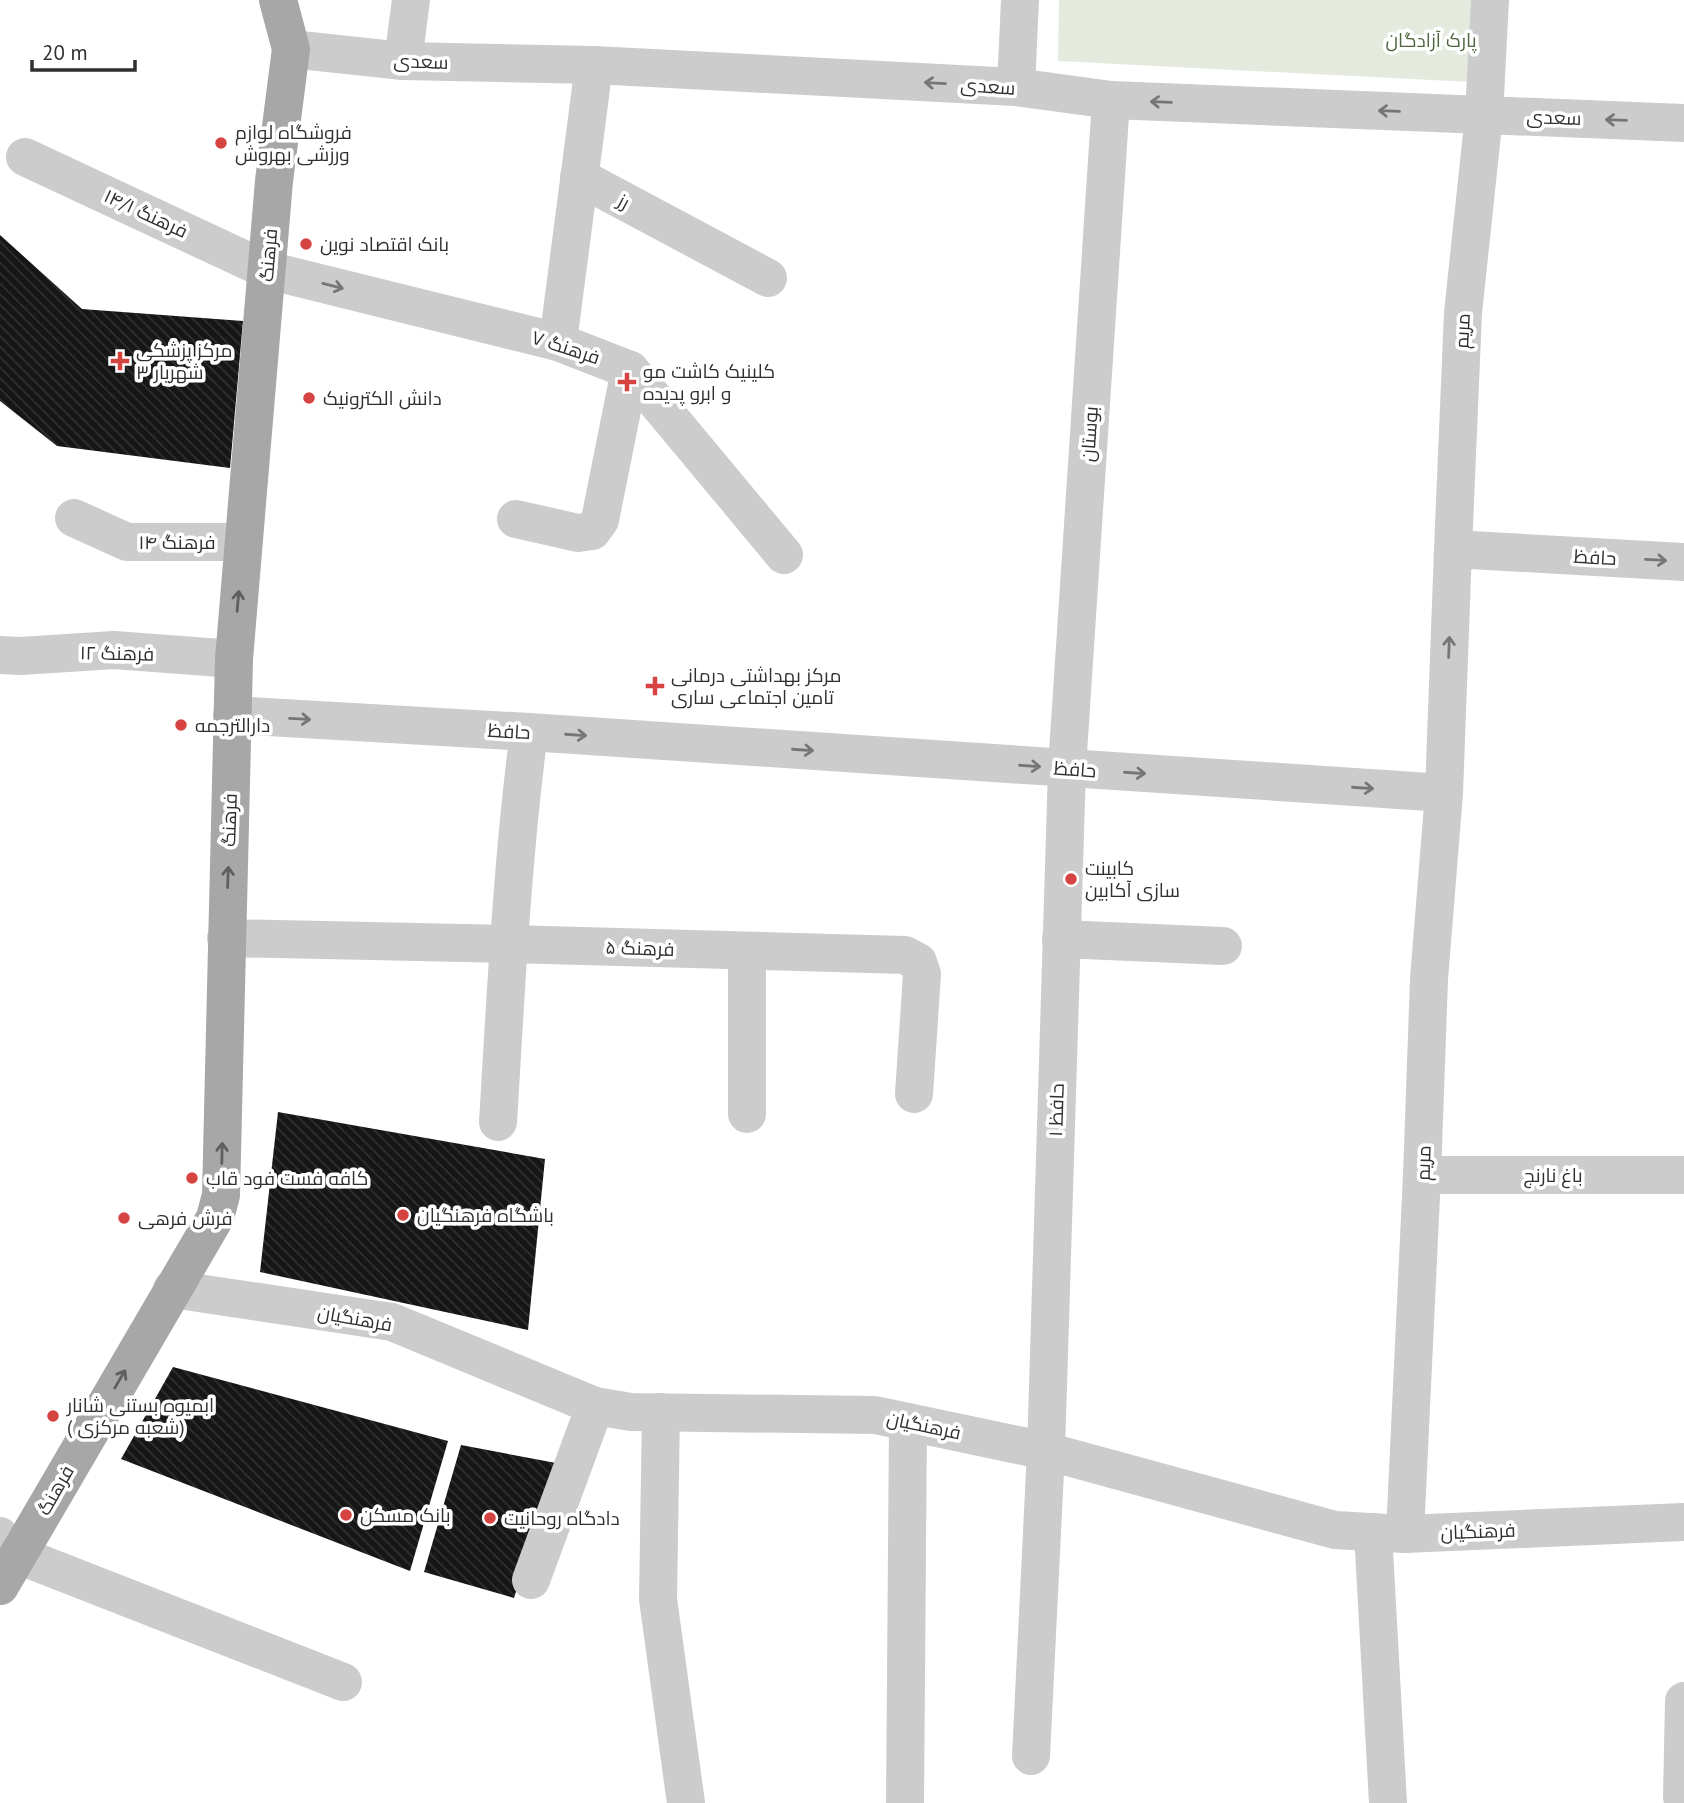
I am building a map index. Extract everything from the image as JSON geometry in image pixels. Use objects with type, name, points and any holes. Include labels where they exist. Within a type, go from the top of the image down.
[{"type":"main road","name":"فرهنگ","points":[[6,1559],[215,1218],[221,1195],[234,659],[274,181],[291,49],[278,0]]},
{"type":"street","points":[[403,61],[411,0]]},
{"type":"street","points":[[1016,87],[1020,0]]},
{"type":"street","name":"مریم","points":[[1453,549],[1462,313],[1484,115],[1490,0]]},
{"type":"street","name":"سعدی","points":[[291,49],[403,61],[594,65],[1016,87],[1111,100],[1684,123]]},
{"type":"street","points":[[558,342],[594,65]]},
{"type":"street","name":"بوستان","points":[[1067,768],[1111,100]]},
{"type":"street","name":"فرهنگ ۱۴/۱","points":[[25,157],[267,270]]},
{"type":"street","name":"رز","points":[[579,177],[768,278]]},
{"type":"street","name":"فرهنگ ۷","points":[[267,270],[558,342],[630,370],[784,555]]},
{"type":"street","points":[[516,519],[578,533],[592,531],[600,520],[630,370]]},
{"type":"street","name":"فرهنگ ۱۴","points":[[74,518],[127,542],[243,542]]},
{"type":"street","points":[[1444,793],[1453,549]]},
{"type":"street","name":"حافظ","points":[[1453,549],[1684,562]]},
{"type":"street","name":"فرهنگ ١٢","points":[[0,655],[114,650],[234,659]]},
{"type":"street","name":"حافظ","points":[[232,715],[529,732],[1444,793]]},
{"type":"street","points":[[498,1122],[523,773],[529,732]]},
{"type":"street","name":"حافظ ۱","points":[[1031,1756],[1046,1451],[1067,768]]},
{"type":"street","name":"مریم","points":[[1388,1803],[1389,1533],[1422,1175],[1429,979],[1444,793]]},
{"type":"street","name":"فرهنگ ۵","points":[[226,938],[905,955],[918,962],[922,974],[914,1094]]},
{"type":"street","points":[[1061,939],[1223,947]]},
{"type":"street","points":[[747,951],[747,1114]]},
{"type":"street","name":"باغ نارنج","points":[[1422,1175],[1684,1175]]},
{"type":"street","name":"فرهنگیان","points":[[172,1289],[392,1322],[595,1406],[631,1412],[875,1415],[1046,1451],[1335,1530],[1389,1533],[1684,1522]]},
{"type":"street","points":[[531,1580],[595,1406]]},
{"type":"street","points":[[662,1412],[658,1600],[686,1803]]},
{"type":"street","points":[[905,1803],[908,1422]]},
{"type":"street","points":[[6,1559],[343,1682]]},
{"type":"street","points":[[1682,1797],[1684,1701]]},
{"type":"green space","name":"پارک آزادگان","points":[[1059,0],[1472,0],[1471,82],[1058,61]]},
{"type":"building","name":"مرکز پزشکی شهریار ۳","points":[[0,235],[82,309],[243,321],[230,468],[57,446],[0,401]]},
{"type":"building","name":"باشگاه فرهنگیان","points":[[278,1112],[545,1159],[528,1330],[260,1272]]},
{"type":"building","name":"بانک مسکن","points":[[173,1367],[448,1441],[410,1571],[121,1459]]},
{"type":"building","name":"دادگاه روحانیت","points":[[461,1445],[556,1463],[514,1598],[424,1572]]},
{"type":"place","name":"فروشگاه لوازم ورزشی بهروش","points":[[221,143]]},
{"type":"place","name":"بانک اقتصاد نوین","points":[[306,244]]},
{"type":"place","name":"مرکز پزشکی شهریار ۳","points":[[120,361]]},
{"type":"place","name":"کلینیک کاشت مو و ابرو پدیده","points":[[627,382]]},
{"type":"place","name":"دانش الکترونیک","points":[[309,398]]},
{"type":"place","name":"مرکز بهداشتی درمانی تامین اجتماعی ساری","points":[[655,686]]},
{"type":"place","name":"دارالترجمه","points":[[181,725]]},
{"type":"place","name":"کابینت سازی آکابین","points":[[1071,879]]},
{"type":"place","name":"کافه فست فود قاب","points":[[192,1178]]},
{"type":"place","name":"باشگاه فرهنگیان","points":[[403,1215]]},
{"type":"place","name":"فرش فرهی","points":[[124,1218]]},
{"type":"place","name":"ابمیوه بستنی شانار ( شعبه مرکزی)","points":[[53,1416]]},
{"type":"place","name":"بانک مسکن","points":[[346,1515]]},
{"type":"place","name":"دادگاه روحانیت","points":[[490,1518]]}]
